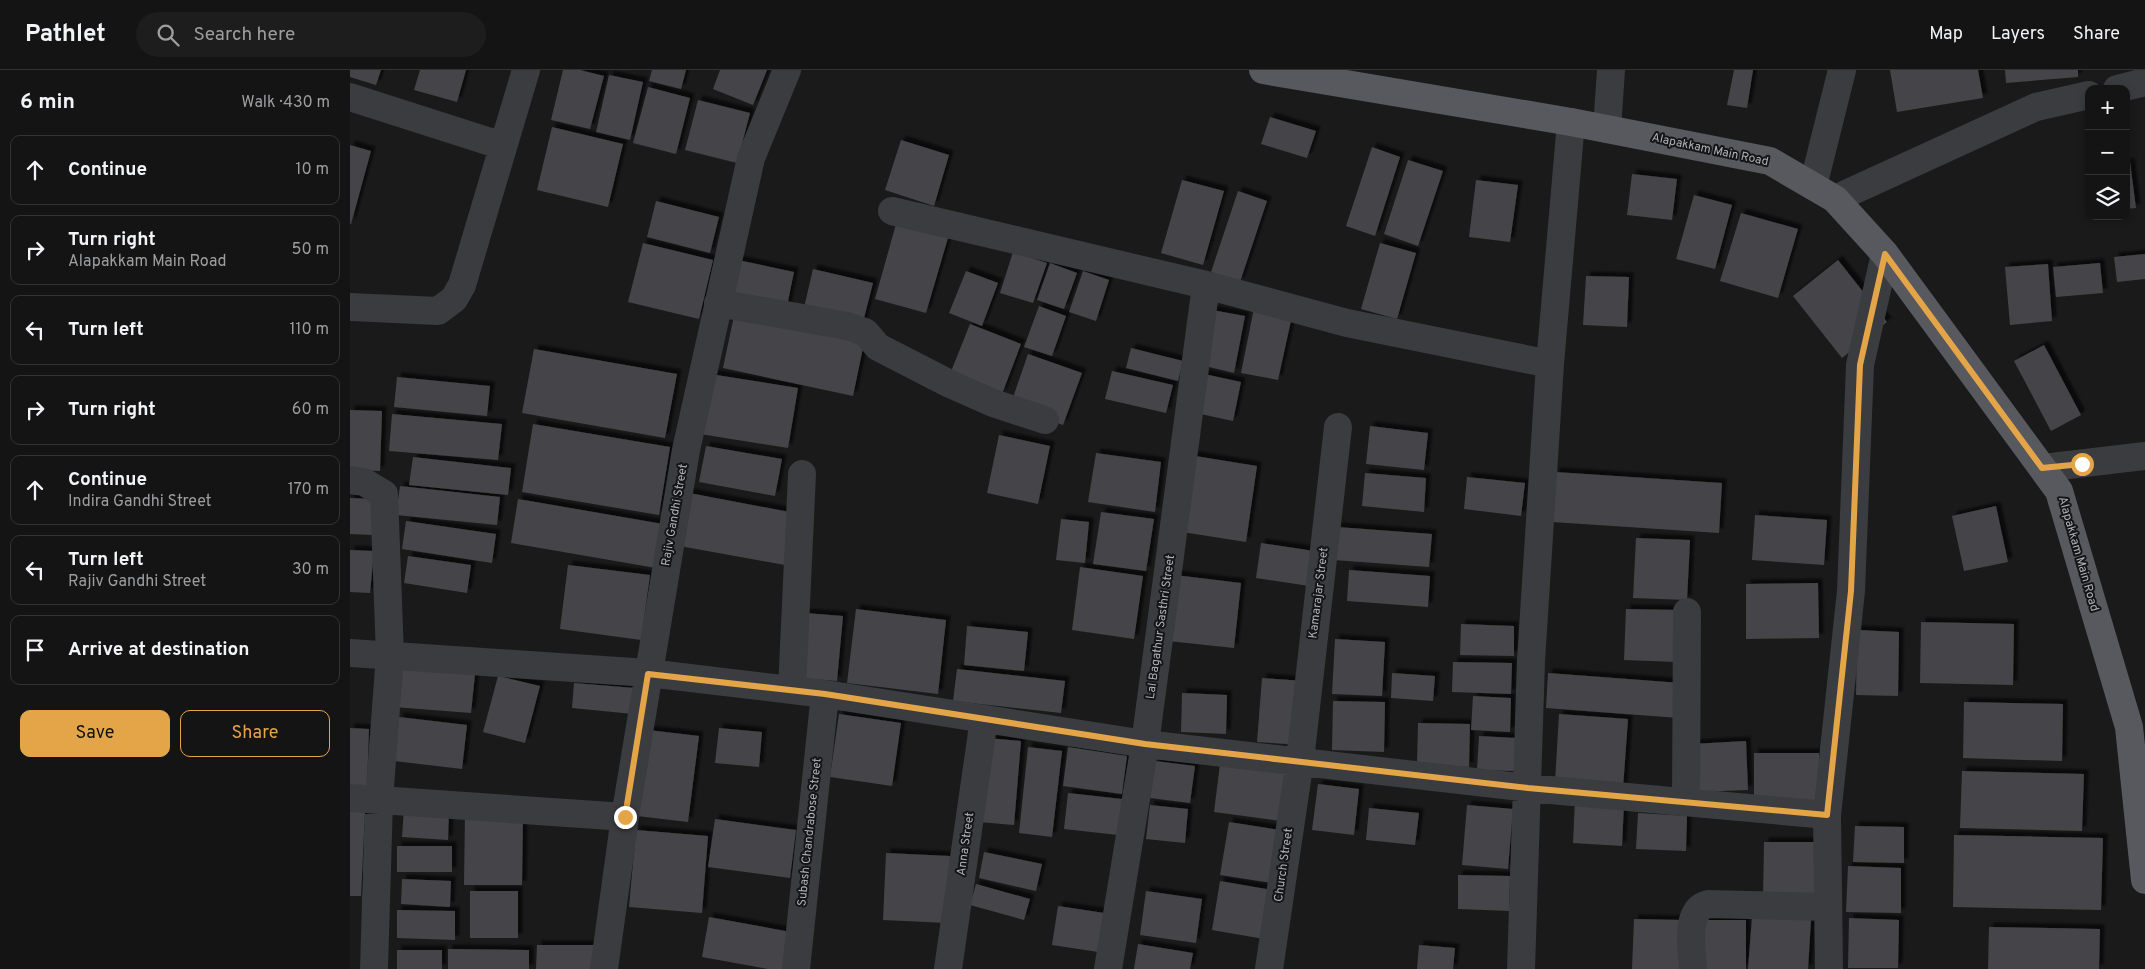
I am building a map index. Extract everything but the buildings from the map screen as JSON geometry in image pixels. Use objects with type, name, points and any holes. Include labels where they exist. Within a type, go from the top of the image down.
[{"type":"main road","name":"Alapakkam Main Road","points":[[1263,70],[1360,78],[1770,161],[1824,192],[1885,254],[2059,490],[2129,727],[2145,880]]},
{"type":"street","points":[[350,307],[438,310],[454,299],[462,285],[526,70]]},
{"type":"street","name":"Rajiv Gandhi Street","points":[[604,969],[625,817],[686,450],[751,158],[787,70]]},
{"type":"street","points":[[1607,129],[1611,70]]},
{"type":"street","points":[[1824,192],[1842,70]]},
{"type":"street","points":[[2130,86],[2145,82]]},
{"type":"street","points":[[1824,192],[2036,107],[2085,96]]},
{"type":"street","points":[[350,97],[503,146]]},
{"type":"street","points":[[1521,969],[1528,788],[1530,661],[1550,364],[1571,122]]},
{"type":"street","points":[[892,211],[1206,285],[1347,323],[1550,364]]},
{"type":"street","points":[[1829,969],[1827,815],[1851,591],[1860,365],[1885,254]]},
{"type":"street","name":"Lal Bagathur Sasthri Street","points":[[1108,969],[1145,744],[1206,285]]},
{"type":"street","points":[[718,304],[847,326],[865,332],[878,347],[950,384],[992,403],[1045,420]]},
{"type":"street","name":"Kamarajar Street","points":[[1300,760],[1338,427]]},
{"type":"street","points":[[2042,468],[2145,456]]},
{"type":"street","points":[[792,690],[802,474]]},
{"type":"street","points":[[350,480],[364,482],[384,494],[390,655],[379,800],[374,969]]},
{"type":"street","points":[[1686,802],[1687,612]]},
{"type":"street","points":[[350,653],[648,674],[825,694],[1145,744],[1300,760],[1528,788],[1827,815]]},
{"type":"street","name":"Subash Chandrabose Street","points":[[796,969],[825,694]]},
{"type":"street","name":"Anna Street","points":[[948,969],[984,720]]},
{"type":"street","name":"Church Street","points":[[1269,969],[1300,760]]},
{"type":"street","points":[[350,798],[625,817]]},
{"type":"street","points":[[1693,969],[1692,924],[1695,912],[1700,906],[1708,904],[1828,906]]},
{"type":"route","points":[[625,817],[648,674],[825,694],[1145,744],[1300,760],[1528,788],[1827,815],[1851,591],[1860,365],[1885,254],[2042,468],[2082,464]]}]
